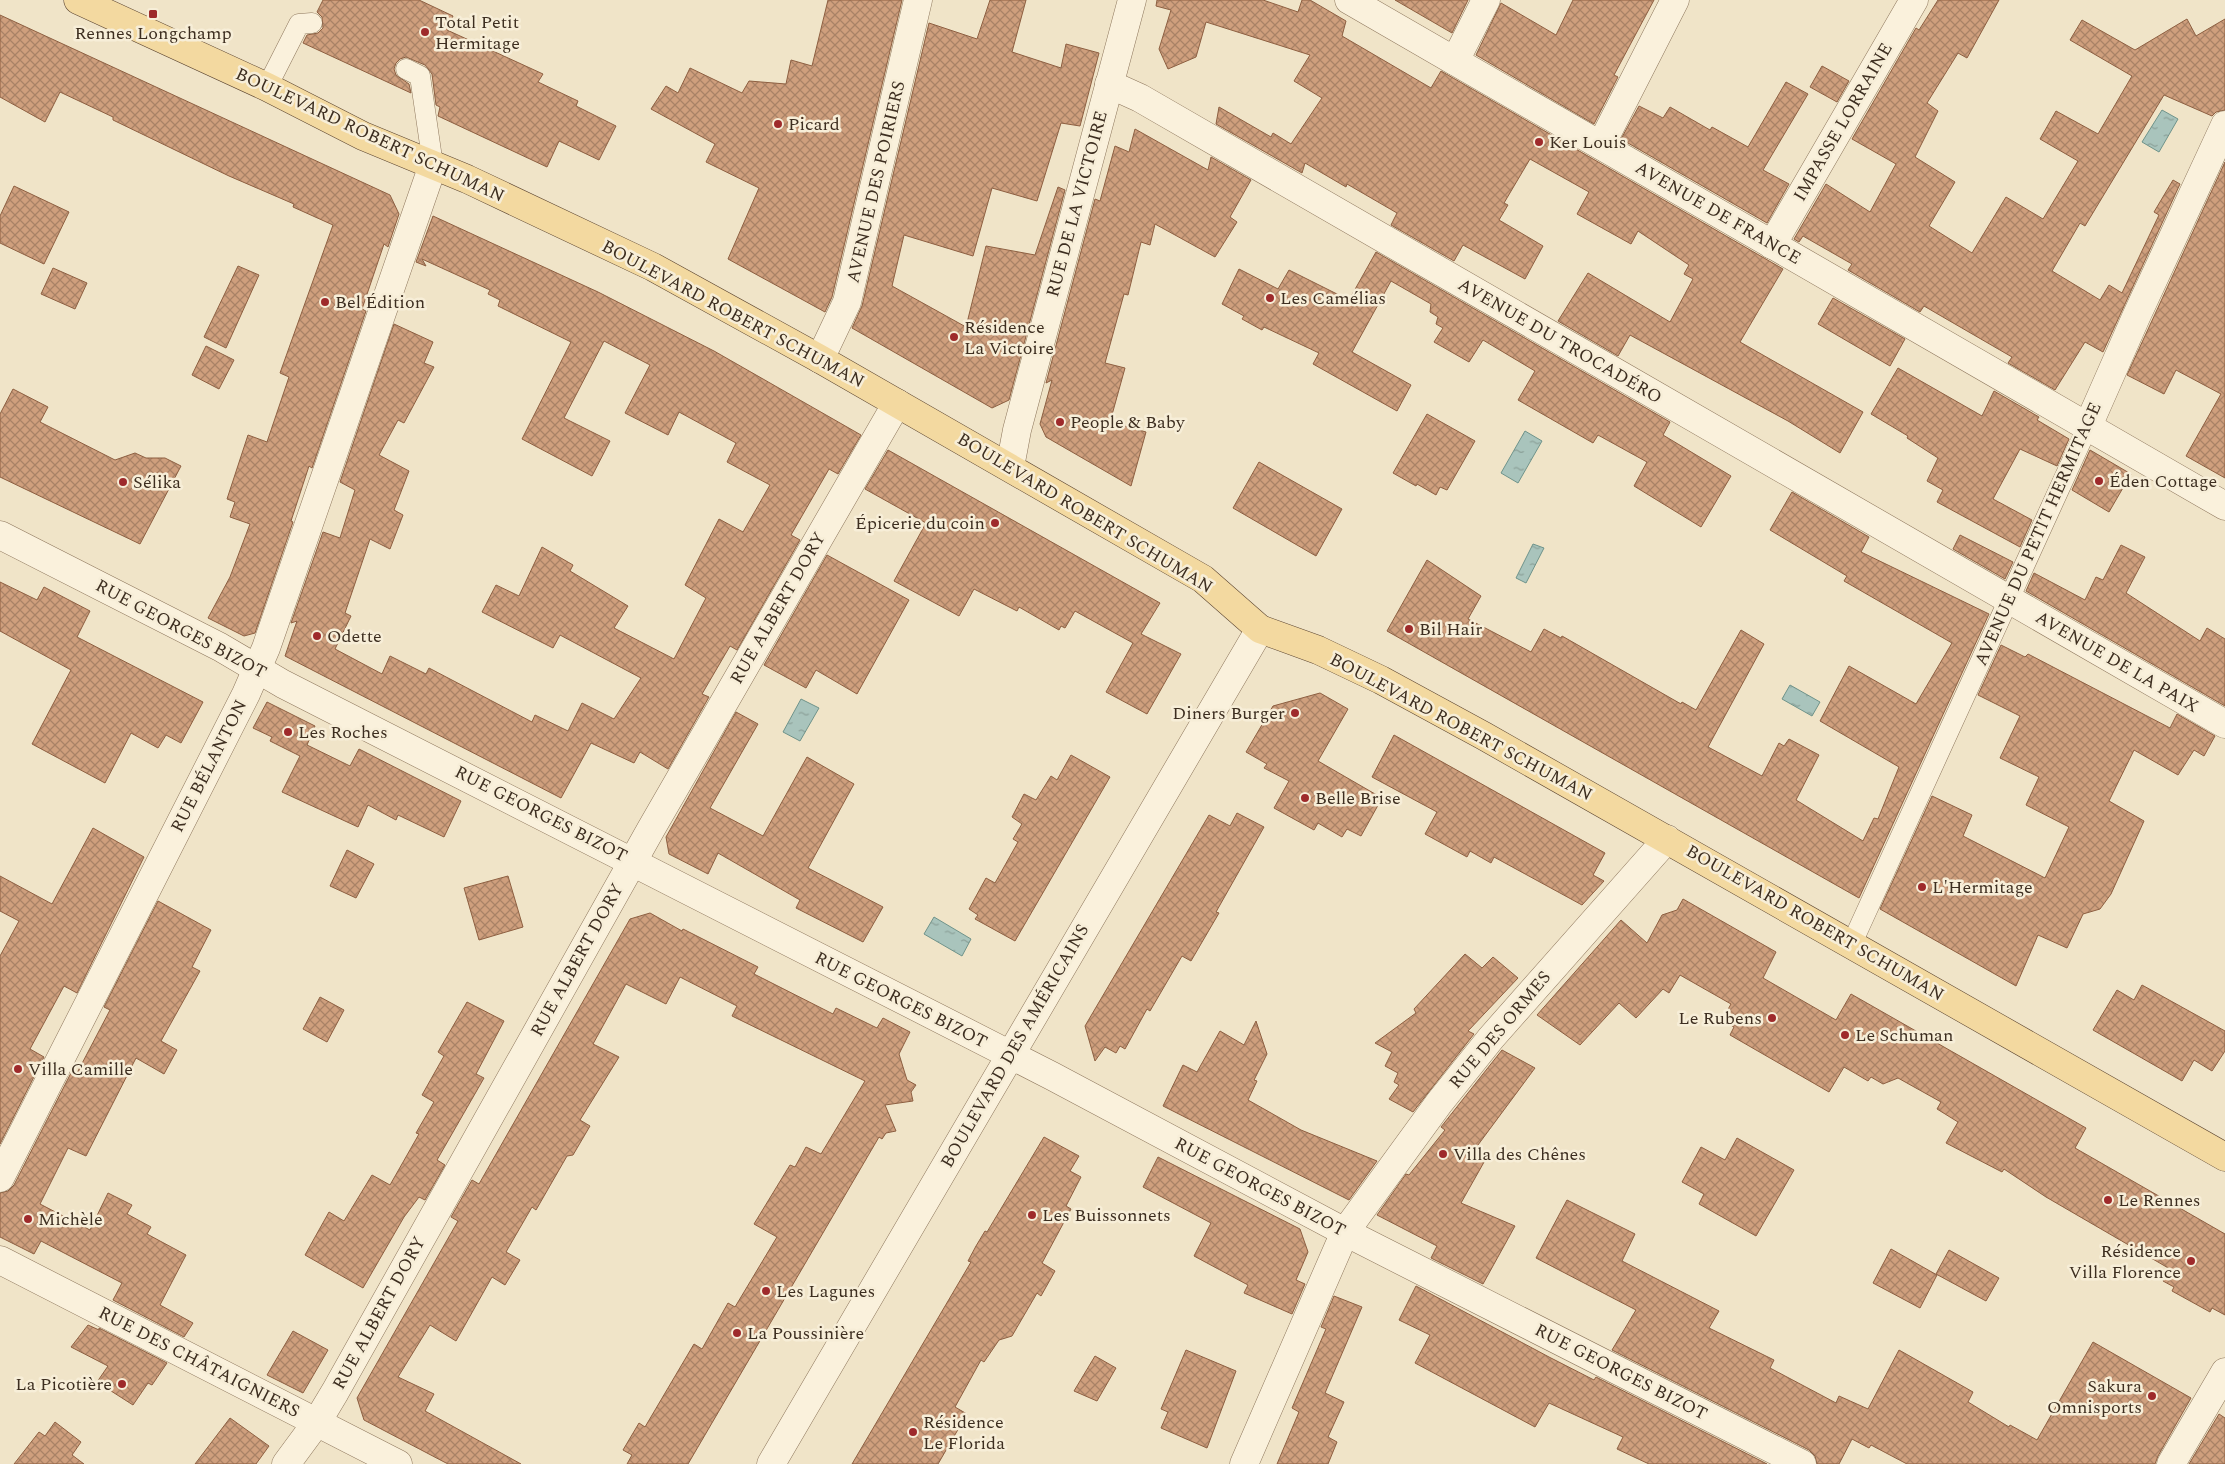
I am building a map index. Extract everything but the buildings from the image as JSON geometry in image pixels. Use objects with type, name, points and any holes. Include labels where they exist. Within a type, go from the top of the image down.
[{"type":"main road","name":"BOULEVARD ROBERT SCHUMAN","points":[[78,0],[267,87],[363,136],[433,164],[653,267],[820,359],[1204,579],[1260,630],[1318,650],[1381,680],[1667,839],[2225,1157]]},
{"type":"street","name":"AVENUE DES POIRIERS","points":[[820,359],[847,302],[918,0]]},
{"type":"street","name":"RUE DE LA VICTOIRE","points":[[1010,467],[1016,436],[1132,0]]},
{"type":"street","name":"AVENUE DE FRANCE","points":[[1349,0],[2225,506]]},
{"type":"street","points":[[1455,61],[1486,0]]},
{"type":"street","points":[[1601,146],[1675,0]]},
{"type":"street","name":"IMPASSE LORRAINE","points":[[1772,244],[1914,0]]},
{"type":"street","name":"AVENUE DU TROCADÉRO","points":[[1109,84],[1126,90],[2010,600]]},
{"type":"street","name":"AVENUE DU PETIT HERMITAGE","points":[[2088,426],[2225,125]]},
{"type":"street","name":"RUE BÉLANTON","points":[[0,1178],[270,639],[433,164]]},
{"type":"street","name":"RUE ALBERT DORY","points":[[286,1464],[317,1422],[633,862],[897,403]]},
{"type":"street","name":"RUE GEORGES BIZOT","points":[[0,535],[1009,1055],[1345,1232],[1802,1464]]},
{"type":"street","name":"AVENUE DE LA PAIX","points":[[2010,600],[2225,724]]},
{"type":"street","name":"BOULEVARD DES AMÉRICAINS","points":[[771,1464],[1009,1055],[1260,630]]},
{"type":"street","name":"RUE DES ORMES","points":[[1244,1464],[1345,1232],[1439,1103],[1491,1038],[1667,839]]},
{"type":"street","name":"RUE DES CHÂTAIGNIERS","points":[[0,1260],[398,1464]]},
{"type":"street","points":[[2171,1464],[2225,1372]]},
{"type":"lane","points":[[267,87],[300,24],[312,23]]},
{"type":"lane","points":[[406,69],[420,76],[433,164]]},
{"type":"lane","name":"AVENUE DU PETIT HERMITAGE","points":[[1852,944],[2088,426]]},
{"type":"water","points":[[2162,110],[2178,119],[2159,152],[2142,142]]},
{"type":"water","points":[[1525,431],[1542,441],[1518,483],[1501,473]]},
{"type":"water","points":[[1533,544],[1544,548],[1526,583],[1516,578]]},
{"type":"water","points":[[1790,685],[1820,702],[1812,716],[1782,699]]},
{"type":"water","points":[[801,699],[819,708],[800,741],[783,732]]},
{"type":"water","points":[[934,917],[971,939],[962,956],[924,934]]},
{"type":"place","name":"Rennes Longchamp","points":[[153,14]]},
{"type":"place","name":"Total Petit Hermitage","points":[[425,32]]},
{"type":"place","name":"Picard","points":[[778,124]]},
{"type":"place","name":"Ker Louis","points":[[1539,142]]},
{"type":"place","name":"Les Camélias","points":[[1270,298]]},
{"type":"place","name":"Bel Édition","points":[[325,302]]},
{"type":"place","name":"Résidence La Victoire","points":[[954,337]]},
{"type":"place","name":"People & Baby","points":[[1060,422]]},
{"type":"place","name":"Éden Cottage","points":[[2099,481]]},
{"type":"place","name":"Sélika","points":[[123,482]]},
{"type":"place","name":"Épicerie du coin","points":[[995,523]]},
{"type":"place","name":"Bil Hair","points":[[1409,629]]},
{"type":"place","name":"Odette","points":[[317,636]]},
{"type":"place","name":"Diners Burger","points":[[1295,713]]},
{"type":"place","name":"Les Roches","points":[[288,732]]},
{"type":"place","name":"Belle Brise","points":[[1305,798]]},
{"type":"place","name":"L'Hermitage","points":[[1922,887]]},
{"type":"place","name":"Le Rubens","points":[[1772,1018]]},
{"type":"place","name":"Le Schuman","points":[[1845,1035]]},
{"type":"place","name":"Villa Camille","points":[[18,1069]]},
{"type":"place","name":"Villa des Chênes","points":[[1443,1154]]},
{"type":"place","name":"Le Rennes","points":[[2108,1200]]},
{"type":"place","name":"Les Buissonnets","points":[[1032,1215]]},
{"type":"place","name":"Michèle","points":[[28,1219]]},
{"type":"place","name":"Résidence Villa Florence","points":[[2191,1261]]},
{"type":"place","name":"Les Lagunes","points":[[766,1291]]},
{"type":"place","name":"La Poussinière","points":[[737,1333]]},
{"type":"place","name":"La Picotière","points":[[122,1384]]},
{"type":"place","name":"Sakura Omnisports","points":[[2152,1396]]},
{"type":"place","name":"Résidence Le Florida","points":[[913,1432]]}]
